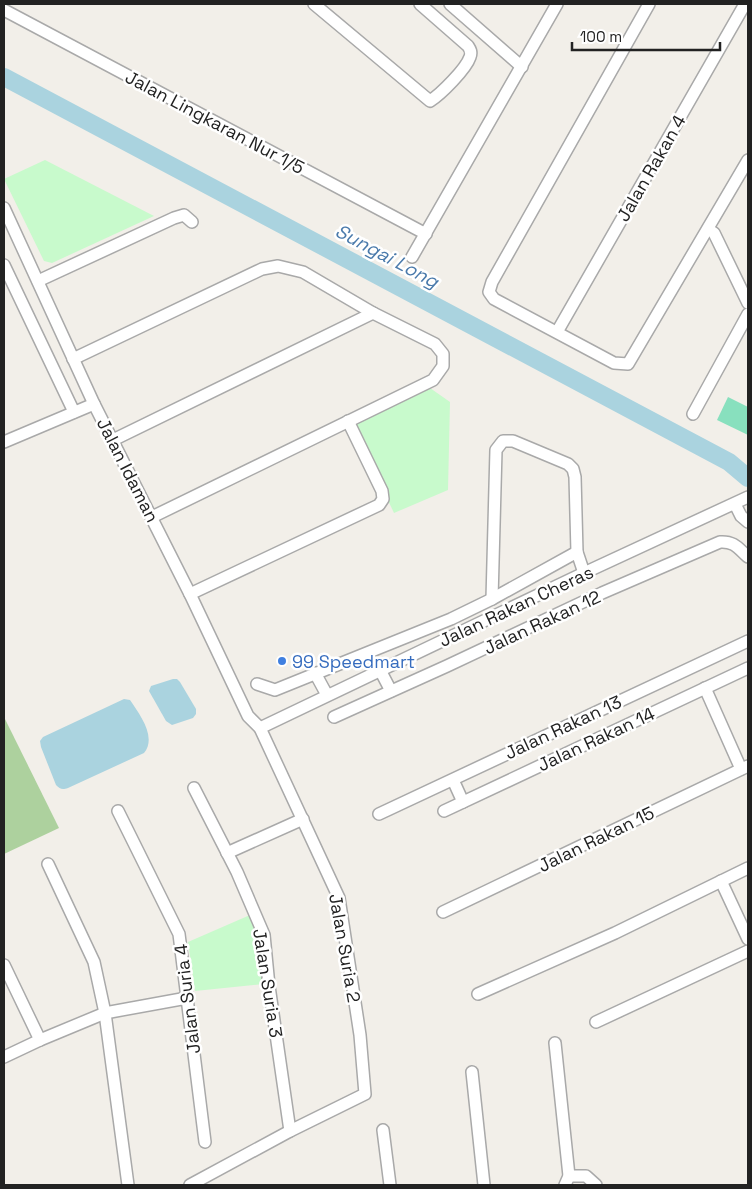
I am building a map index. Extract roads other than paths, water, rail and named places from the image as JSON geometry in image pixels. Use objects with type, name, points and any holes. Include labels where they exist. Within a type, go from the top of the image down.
[{"type":"street","points":[[314,4],[430,100],[463,68],[471,52],[468,46],[420,4]]},
{"type":"street","points":[[450,4],[522,67]]},
{"type":"street","points":[[412,256],[557,4]]},
{"type":"street","points":[[649,4],[492,282],[490,292],[494,299],[614,364],[628,364],[748,160]]},
{"type":"street","name":"Jalan Rakan 4","points":[[558,332],[745,4]]},
{"type":"street","name":"Jalan Lingkaran Nur 1/5","points":[[4,10],[426,234]]},
{"type":"street","name":"Jalan Idaman","points":[[4,208],[94,404],[152,517],[248,716],[260,728]]},
{"type":"street","points":[[38,281],[174,218],[184,215],[192,222]]},
{"type":"street","points":[[708,229],[714,233],[748,303]]},
{"type":"street","points":[[4,265],[74,412]]},
{"type":"street","points":[[73,359],[262,269],[278,266],[303,272],[373,313],[435,344],[443,354],[443,366],[433,380],[152,517]]},
{"type":"street","points":[[113,440],[373,313]]},
{"type":"street","points":[[693,414],[748,314]]},
{"type":"street","points":[[4,442],[94,404]]},
{"type":"street","points":[[190,594],[380,505],[383,499],[382,491],[348,421]]},
{"type":"street","points":[[492,599],[496,450],[503,441],[513,441],[568,464],[574,469],[577,552],[584,573]]},
{"type":"street","name":"Jalan Rakan Cheras","points":[[260,728],[584,573],[747,498]]},
{"type":"street","points":[[735,504],[741,516],[748,522]]},
{"type":"street","name":"Jalan Rakan 12","points":[[334,717],[602,593],[720,542],[728,542],[735,545],[748,557]]},
{"type":"street","points":[[256,684],[275,690],[450,619],[492,599],[577,552]]},
{"type":"street","name":"Jalan Rakan 13","points":[[379,814],[748,641]]},
{"type":"street","points":[[388,644],[397,662]]},
{"type":"street","name":"Jalan Rakan 14","points":[[444,811],[748,668]]},
{"type":"street","points":[[380,670],[391,691]]},
{"type":"street","points":[[316,673],[327,695]]},
{"type":"street","points":[[705,688],[744,767]]},
{"type":"street","name":"Jalan Suria 2","points":[[260,728],[339,898],[360,1035],[365,1094],[290,1131]]},
{"type":"street","name":"Jalan Rakan 15","points":[[443,912],[744,767]]},
{"type":"street","points":[[453,780],[463,802]]},
{"type":"street","name":"Jalan Suria 3","points":[[194,788],[251,903],[264,935],[269,986],[290,1131]]},
{"type":"street","name":"Jalan Suria 4","points":[[118,811],[179,934],[205,1142]]},
{"type":"street","points":[[227,853],[303,819]]},
{"type":"street","points":[[48,864],[94,962],[105,1013],[128,1185]]},
{"type":"street","points":[[478,994],[615,933],[748,868]]},
{"type":"street","points":[[722,881],[748,939]]},
{"type":"street","points":[[596,1022],[748,951]]},
{"type":"street","points":[[4,965],[40,1040]]},
{"type":"street","points":[[4,1056],[105,1013],[187,998]]},
{"type":"street","points":[[555,1043],[567,1180],[586,1176],[596,1185]]},
{"type":"street","points":[[472,1072],[484,1185]]},
{"type":"street","points":[[383,1130],[390,1185]]},
{"type":"street","points":[[190,1185],[290,1131]]},
{"type":"water","points":[[177,679],[180,682],[196,709],[196,714],[193,718],[172,725],[166,721],[149,691],[151,686]]},
{"type":"water","points":[[124,699],[130,700],[146,726],[149,740],[148,747],[144,753],[68,788],[63,789],[56,785],[41,747],[40,741],[43,737]]},
{"type":"waterway","name":"Sungai Long","points":[[4,77],[729,462],[748,478]]},
{"type":"place","name":"99 Speedmart","points":[[282,661]]}]
